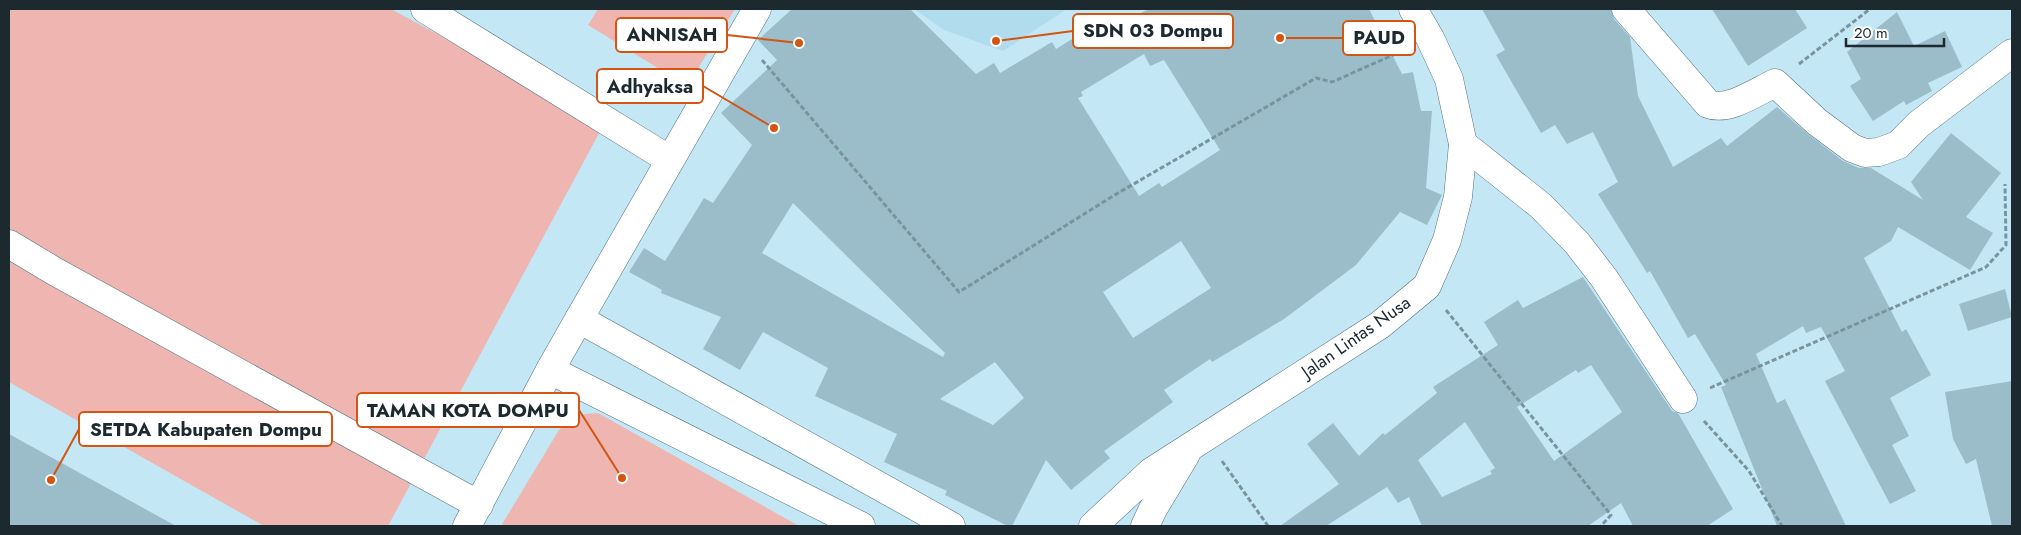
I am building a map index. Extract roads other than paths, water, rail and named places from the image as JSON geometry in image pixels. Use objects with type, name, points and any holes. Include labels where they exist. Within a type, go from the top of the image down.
[{"type":"main road","points":[[425,9],[670,160]]},
{"type":"main road","points":[[9,244],[473,516],[550,370],[757,9]]},
{"type":"main road","name":"Jalan Lintas Nusa","points":[[1093,526],[1151,472],[1380,325],[1426,286],[1448,240],[1458,197],[1463,144],[1448,80],[1430,38],[1413,9]]},
{"type":"main road","points":[[1626,9],[1708,104],[1716,107],[1726,106],[1775,83],[1817,122],[1852,148],[1865,152],[1879,152],[1898,145],[1919,124],[2012,53]]},
{"type":"main road","points":[[1463,144],[1540,206],[1576,243],[1604,278],[1683,399]]},
{"type":"main road","points":[[579,319],[951,526]]},
{"type":"main road","points":[[550,370],[861,526]]},
{"type":"main road","name":"Jalan Lintas Nusa","points":[[1145,526],[1153,509],[1198,443]]},
{"type":"place","name":"PAUD","points":[[1280,38]]},
{"type":"place","name":"SDN 03 Dompu","points":[[996,41]]},
{"type":"place","name":"ANNISAH","points":[[799,43]]},
{"type":"place","name":"Adhyaksa","points":[[774,128]]},
{"type":"place","name":"TAMAN KOTA DOMPU","points":[[622,478]]},
{"type":"place","name":"SETDA Kabupaten Dompu","points":[[51,480]]}]
